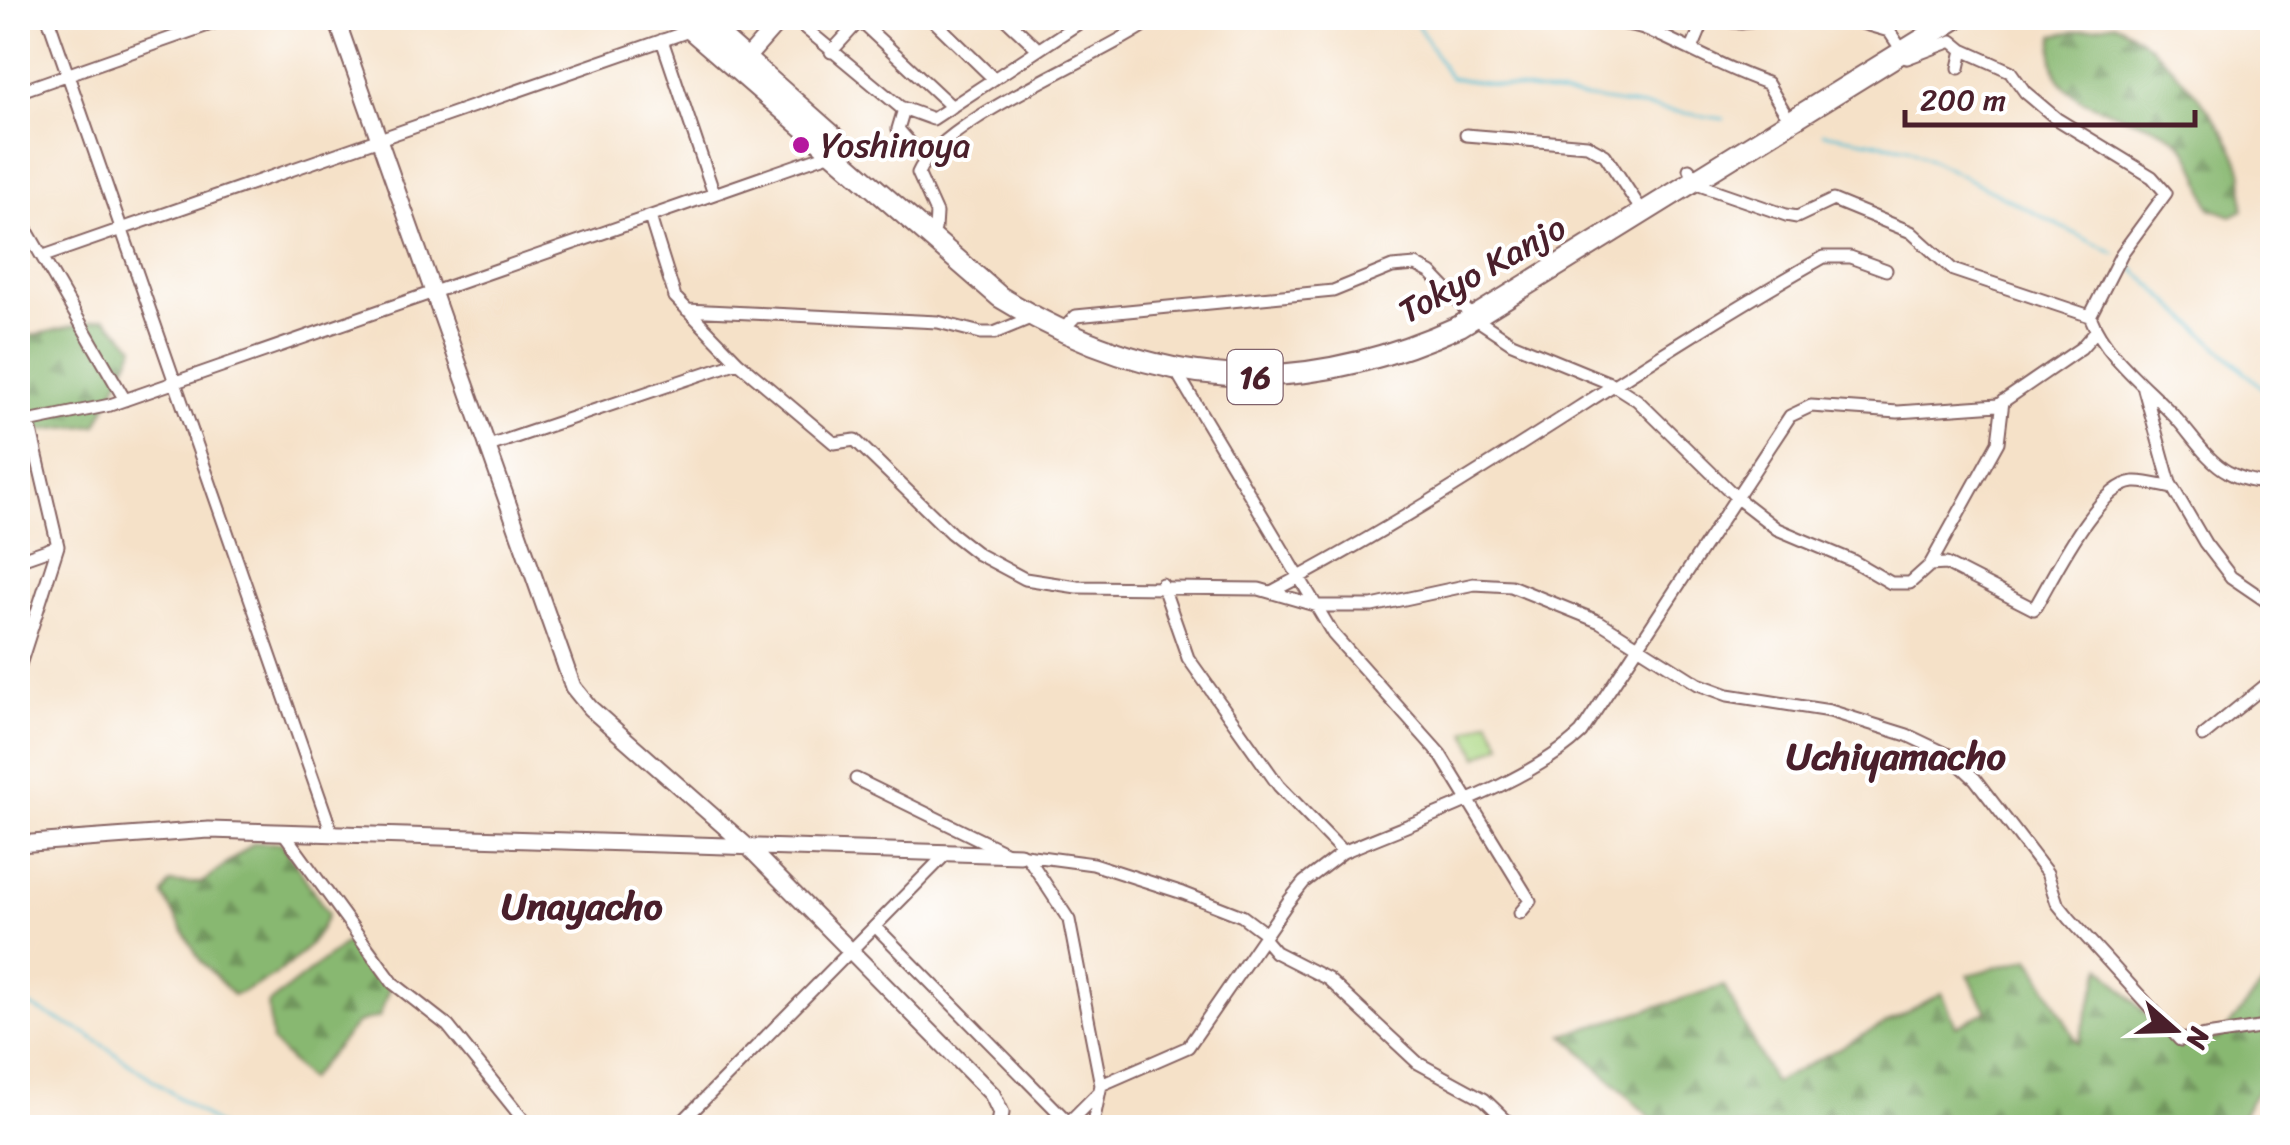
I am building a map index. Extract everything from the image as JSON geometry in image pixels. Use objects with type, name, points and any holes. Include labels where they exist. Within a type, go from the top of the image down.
[{"type":"highway","name":"Tokyo Kanjo","points":[[839,150],[972,276],[1033,317],[1107,352],[1176,370],[1238,377],[1341,369],[1414,347],[1899,45],[1934,18]]},
{"type":"highway","name":"Tokyo Kanjo","points":[[689,22],[984,270],[1070,323],[1151,353],[1240,364],[1283,364],[1375,348],[1468,313],[1636,202],[1693,174],[1784,110],[1899,45],[1957,18]]},
{"type":"street","points":[[48,18],[332,833]]},
{"type":"street","points":[[18,92],[192,23],[228,18]]},
{"type":"street","points":[[336,18],[556,647],[578,694],[749,848],[992,1094],[1002,1113],[998,1128]]},
{"type":"street","points":[[741,64],[782,18]]},
{"type":"street","points":[[793,18],[904,109],[933,119],[1085,19]]},
{"type":"street","points":[[930,18],[994,78]]},
{"type":"street","points":[[1005,18],[1038,50]]},
{"type":"street","points":[[1130,18],[1139,30]]},
{"type":"street","points":[[935,228],[936,213],[918,172],[924,159],[979,118],[1155,18]]},
{"type":"street","points":[[1602,18],[1618,26],[1643,27],[1740,74],[1768,82],[1784,110]]},
{"type":"street","points":[[1692,49],[1704,18],[1740,23],[1782,18]]},
{"type":"street","points":[[1844,18],[1889,31],[1907,58],[1952,41],[1963,50],[2010,70],[2025,92],[2058,119],[2152,177],[2166,193],[2120,257],[2090,316],[2096,331],[2144,389],[2172,413],[2218,466],[2230,474],[2272,484]]},
{"type":"street","points":[[831,52],[860,19],[952,107]]},
{"type":"street","points":[[44,256],[662,40],[689,22]]},
{"type":"street","points":[[662,40],[714,194]]},
{"type":"street","points":[[1959,68],[1963,50]]},
{"type":"street","points":[[2014,102],[2025,92]]},
{"type":"street","points":[[904,109],[898,129],[924,159]]},
{"type":"street","points":[[1466,135],[1586,145],[1605,154],[1636,202]]},
{"type":"street","points":[[18,671],[58,546],[23,423],[125,400],[839,150]]},
{"type":"street","points":[[1693,174],[1702,186],[1786,215],[1797,217],[1833,200],[1910,232],[1953,270],[2090,316]]},
{"type":"street","points":[[18,215],[125,400]]},
{"type":"street","points":[[650,217],[674,298],[738,362],[834,442],[855,440],[951,533],[1002,568],[1049,584],[1162,584],[1273,590],[1318,606],[1372,606],[1474,584],[1512,586],[1600,622],[1698,684],[1728,694],[1871,722],[1949,755],[1975,779],[2046,873],[2057,903],[2078,929],[2180,1040],[2266,1026],[2272,1040]]},
{"type":"street","points":[[1273,590],[1420,508],[1612,384],[1824,258],[1850,256],[1886,270]]},
{"type":"street","points":[[1070,323],[1076,316],[1333,291],[1407,264],[1431,273],[1468,313],[1536,355],[1612,384],[1650,411],[1737,498],[1777,528],[1853,561],[1891,583],[1910,583],[1930,565],[1998,442],[2003,401]]},
{"type":"street","points":[[686,310],[938,322],[981,333],[994,333],[1033,317]]},
{"type":"street","points":[[875,926],[1065,1125],[1100,1088],[1188,1046],[1304,882],[1344,852],[1560,753],[1598,711],[1780,429],[1802,409],[1825,406],[1898,412],[1957,410],[2003,401],[2082,348],[2096,331]]},
{"type":"street","points":[[486,448],[738,362]]},
{"type":"street","points":[[1176,370],[1302,576],[1333,634],[1440,754],[1530,901],[1520,912]]},
{"type":"street","points":[[2144,389],[2173,488],[2222,568],[2272,605]]},
{"type":"street","points":[[1930,565],[1946,564],[2034,609],[2084,524],[2115,488],[2136,482],[2173,488]]},
{"type":"street","points":[[18,560],[58,546]]},
{"type":"street","points":[[1162,584],[1188,658],[1279,786],[1344,852]]},
{"type":"street","points":[[2203,736],[2272,680]]},
{"type":"street","points":[[856,778],[1020,855],[1068,920],[1100,1088],[1092,1128]]},
{"type":"street","points":[[18,844],[175,831],[283,832],[1020,855],[1093,864],[1242,916],[1276,952],[1328,979],[1418,1063],[1484,1099],[1514,1128]]},
{"type":"street","points":[[283,832],[393,983],[448,1026],[530,1128]]},
{"type":"street","points":[[676,1128],[947,853]]},
{"type":"green space","points":[[2114,23],[2151,47],[2207,108],[2242,170],[2243,210],[2231,216],[2210,208],[2191,156],[2171,135],[2080,99],[2063,84],[2053,64],[2054,35]]},
{"type":"green space","points":[[105,318],[135,346],[97,425],[18,432],[18,339]]},
{"type":"green space","points":[[1489,720],[1502,744],[1478,757],[1466,732]]},
{"type":"green space","points":[[254,843],[282,843],[328,914],[312,941],[289,965],[262,983],[233,995],[200,960],[163,895],[170,883],[202,883]]},
{"type":"green space","points":[[347,942],[389,989],[379,1017],[357,1023],[308,1080],[272,1042],[268,1004]]},
{"type":"green space","points":[[2031,958],[2078,1044],[2102,967],[2173,1044],[2218,1039],[2272,974],[2272,1018],[2264,1018],[2268,1073],[2235,1127],[1660,1127],[1564,1035],[1724,986],[1774,1083],[1942,993],[1956,1026],[1987,1012],[1968,975]]},
{"type":"waterway","points":[[1413,18],[1450,78],[1724,119]]},
{"type":"waterway","points":[[1823,133],[1908,148],[2115,254]]},
{"type":"waterway","points":[[2125,261],[2272,397]]},
{"type":"waterway","points":[[18,1000],[87,1034],[222,1128]]},
{"type":"place","name":"Yoshinoya","points":[[801,145]]},
{"type":"district","name":"Uchiyamacho","points":[[1896,756]]},
{"type":"district","name":"Unayacho","points":[[582,906]]}]
